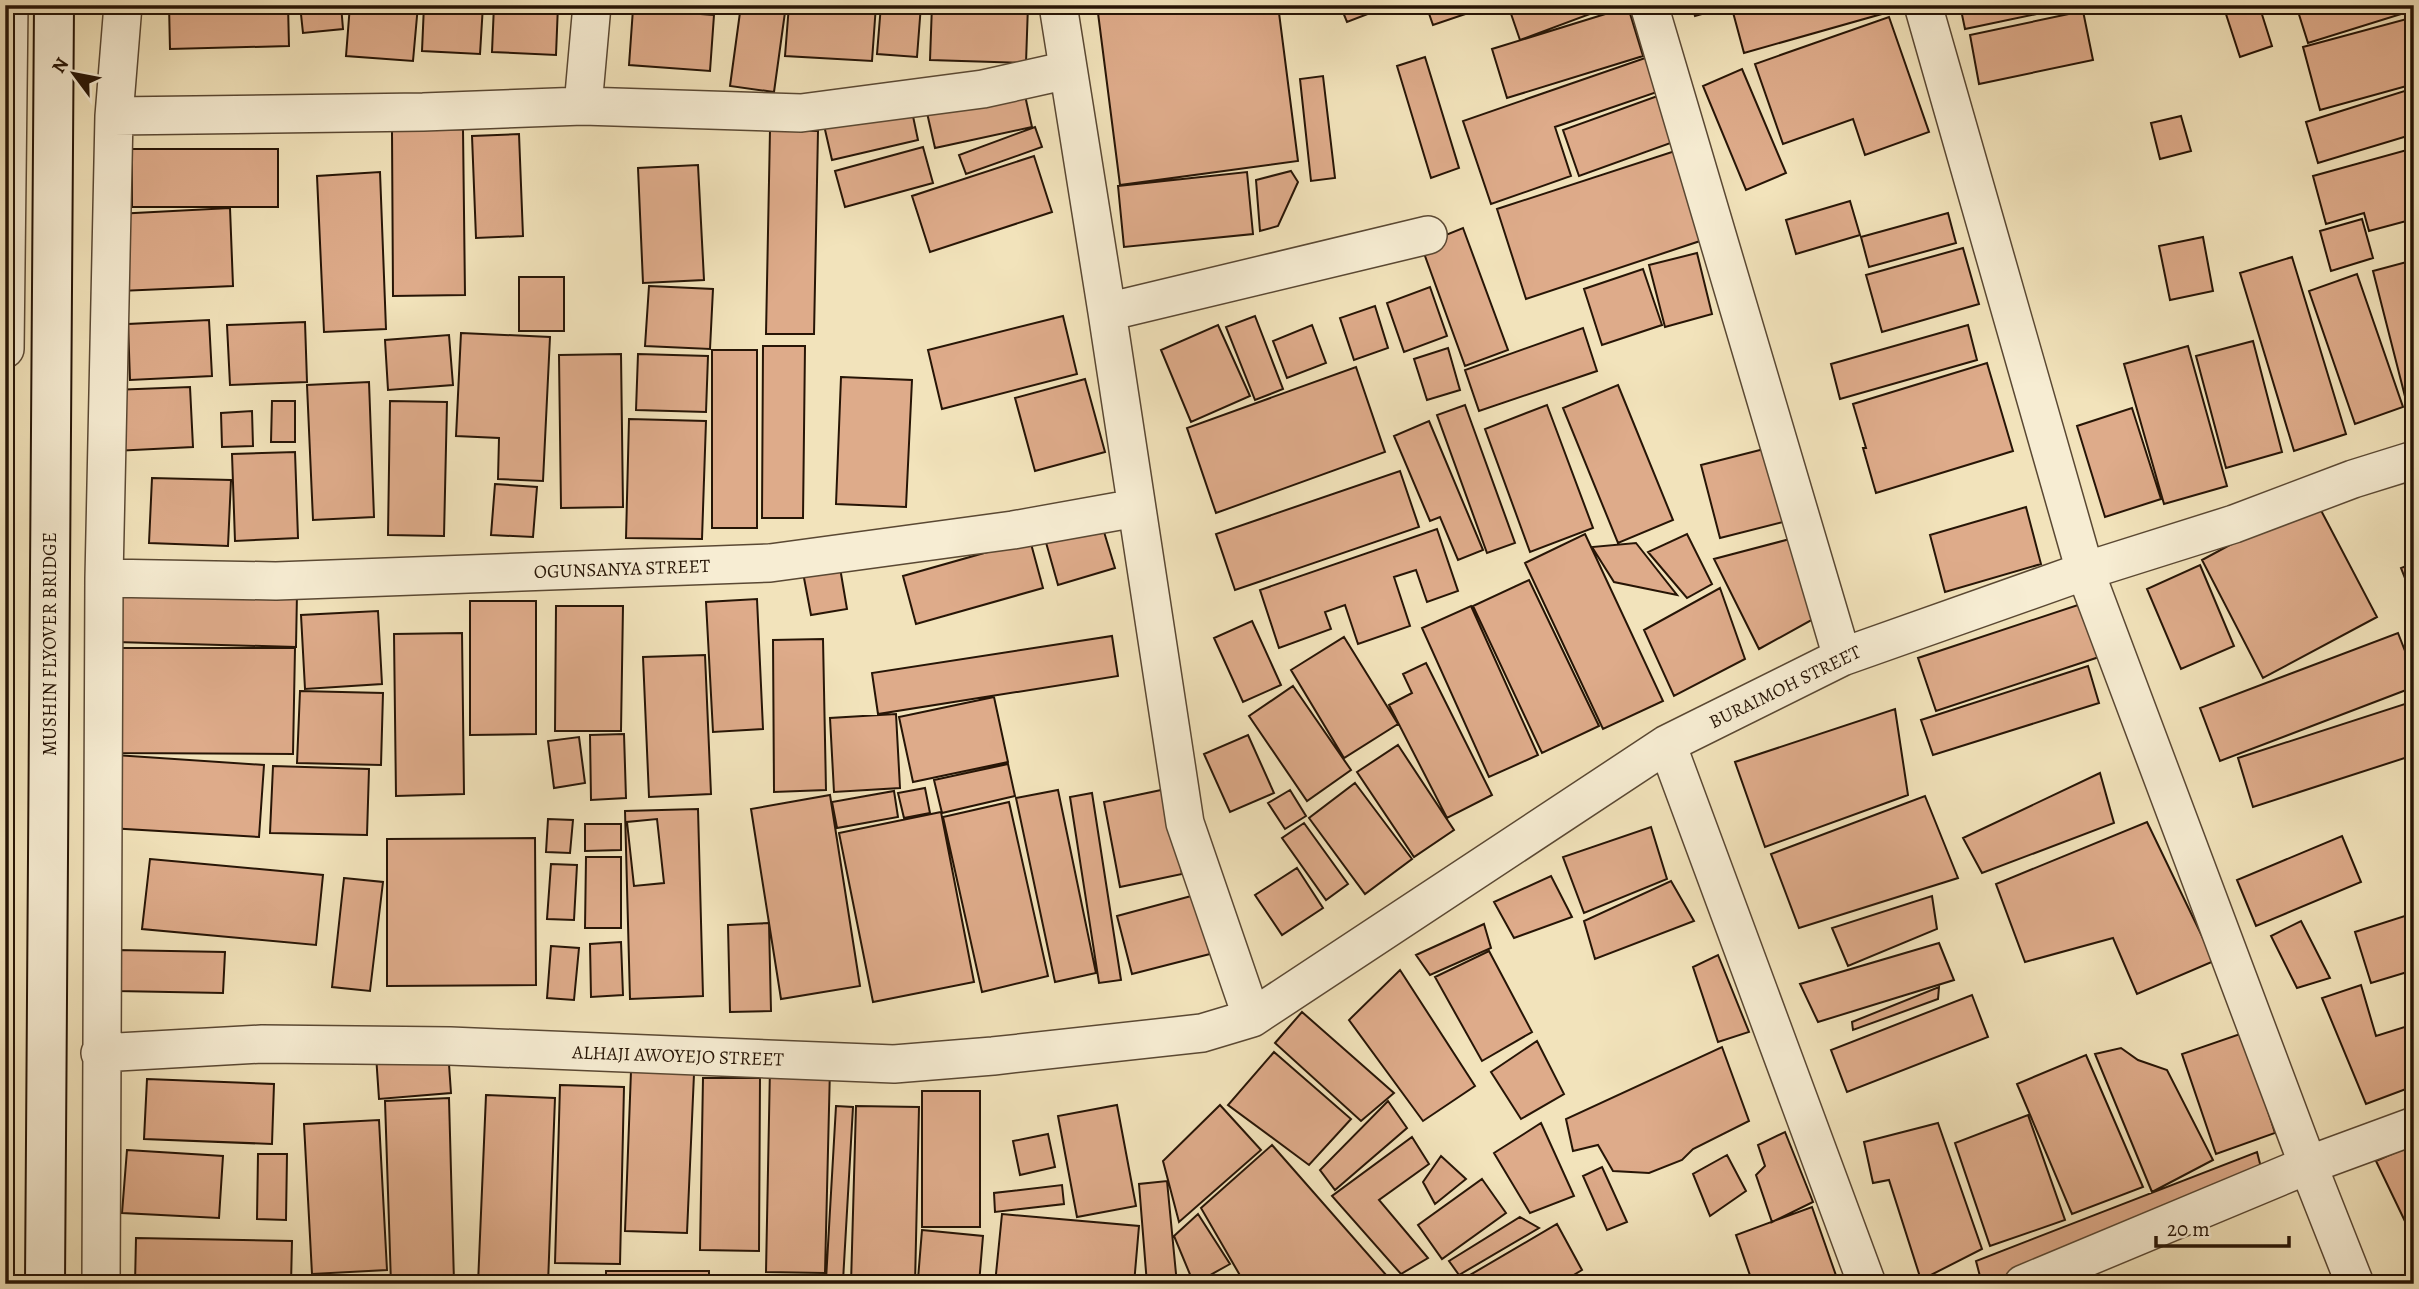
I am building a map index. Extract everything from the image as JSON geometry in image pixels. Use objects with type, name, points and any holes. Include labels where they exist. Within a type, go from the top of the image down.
[{"type":"street","points":[[5,349],[9,5]]},
{"type":"street","name":"MUSHIN FLYOVER BRIDGE","points":[[45,1284],[54,5]]},
{"type":"street","points":[[101,1284],[104,578],[114,116],[123,5]]},
{"type":"street","points":[[583,106],[592,5]]},
{"type":"street","points":[[1058,5],[1185,823],[1252,1018]]},
{"type":"street","points":[[1649,5],[1842,657]]},
{"type":"street","points":[[1923,5],[2085,571],[2355,1284]]},
{"type":"street","points":[[114,116],[423,112],[583,106],[801,113],[983,89],[1068,70]]},
{"type":"street","points":[[1107,312],[1428,235]]},
{"type":"street","name":"BURAIMOH STREET","points":[[1252,1018],[1667,744],[1842,657],[2085,571],[2234,524],[2353,479],[2414,460]]},
{"type":"street","name":"OGUNSANYA STREET","points":[[104,578],[276,581],[770,563],[1013,530],[1136,508]]},
{"type":"street","points":[[1667,744],[1867,1284]]},
{"type":"street","name":"ALHAJI AWOYEJO STREET","points":[[100,1053],[262,1044],[450,1046],[894,1064],[1202,1033],[1252,1018]]},
{"type":"street","points":[[2023,1284],[2308,1165],[2414,1126]]},
{"type":"building","points":[[169,5],[288,5],[289,46],[170,49]]},
{"type":"building","points":[[300,5],[341,5],[343,29],[303,33]]},
{"type":"building","points":[[350,5],[418,5],[413,61],[346,56]]},
{"type":"building","points":[[424,5],[483,5],[480,54],[422,51]]},
{"type":"building","points":[[494,5],[558,5],[556,55],[492,52]]},
{"type":"building","points":[[741,5],[786,5],[774,92],[730,86]]},
{"type":"building","points":[[789,5],[876,5],[872,61],[785,56]]},
{"type":"building","points":[[881,5],[921,5],[917,57],[877,54]]},
{"type":"building","points":[[932,5],[1028,5],[1026,63],[930,60]]},
{"type":"building","points":[[1155,5],[1278,5],[1298,161],[1120,185],[1098,13]]},
{"type":"building","points":[[1340,5],[1391,5],[1347,22]]},
{"type":"building","points":[[1426,5],[1492,5],[1433,25]]},
{"type":"building","points":[[1508,5],[1614,5],[1520,40]]},
{"type":"building","points":[[1692,5],[1710,5],[1712,11],[1695,16]]},
{"type":"building","points":[[1731,5],[1902,5],[1903,8],[1744,53]]},
{"type":"building","points":[[1960,5],[2080,5],[1965,29]]},
{"type":"building","points":[[2223,5],[2259,5],[2272,46],[2240,57]]},
{"type":"building","points":[[2296,5],[2414,5],[2414,10],[2308,43]]},
{"type":"building","points":[[1628,7],[1643,56],[1507,98],[1492,49]]},
{"type":"building","points":[[633,9],[714,15],[710,71],[629,65]]},
{"type":"building","points":[[2083,11],[2093,60],[1979,84],[1970,35]]},
{"type":"building","points":[[1889,17],[1929,132],[1865,155],[1853,119],[1783,144],[1755,64]]},
{"type":"building","points":[[2414,17],[2414,84],[2320,110],[2303,47]]},
{"type":"building","points":[[1425,57],[1459,168],[1431,178],[1397,66]]},
{"type":"building","points":[[1648,57],[1660,91],[1555,127],[1571,176],[1491,204],[1463,121]]},
{"type":"building","points":[[1742,69],[1786,173],[1746,190],[1703,86]]},
{"type":"building","points":[[1323,76],[1335,178],[1311,181],[1300,79]]},
{"type":"building","points":[[1022,82],[1032,127],[935,148],[925,104]]},
{"type":"building","points":[[2414,88],[2414,134],[2318,163],[2306,122]]},
{"type":"building","points":[[1663,94],[1679,140],[1579,176],[1563,130]]},
{"type":"building","points":[[910,102],[918,140],[832,160],[823,121]]},
{"type":"building","points":[[2181,116],[2191,151],[2160,159],[2151,123]]},
{"type":"building","points":[[1035,127],[1042,147],[966,174],[959,155]]},
{"type":"building","points":[[463,129],[465,295],[393,296],[392,131]]},
{"type":"building","points":[[770,130],[818,131],[814,334],[766,334]]},
{"type":"building","points":[[519,134],[523,236],[476,238],[472,136]]},
{"type":"building","points":[[923,147],[933,183],[845,207],[835,171]]},
{"type":"building","points":[[2414,148],[2414,219],[2369,231],[2364,213],[2326,224],[2313,176]]},
{"type":"building","points":[[132,149],[278,149],[278,207],[132,207]]},
{"type":"building","points":[[1675,151],[1703,240],[1526,299],[1497,209]]},
{"type":"building","points":[[1034,156],[1052,212],[930,252],[912,196]]},
{"type":"building","points":[[698,165],[704,280],[643,283],[638,168]]},
{"type":"building","points":[[1291,171],[1298,182],[1278,226],[1260,231],[1256,180]]},
{"type":"building","points":[[380,172],[386,329],[324,332],[317,176]]},
{"type":"building","points":[[1247,172],[1253,234],[1124,247],[1118,186]]},
{"type":"building","points":[[1850,201],[1860,235],[1796,254],[1786,220]]},
{"type":"building","points":[[230,208],[233,286],[120,291],[116,214]]},
{"type":"building","points":[[1948,213],[1956,243],[1869,267],[1861,237]]},
{"type":"building","points":[[2362,219],[2373,258],[2331,271],[2320,231]]},
{"type":"building","points":[[1463,228],[1508,350],[1465,366],[1421,245]]},
{"type":"building","points":[[2203,237],[2213,291],[2170,300],[2159,246]]},
{"type":"building","points":[[1963,248],[1979,304],[1882,332],[1866,275]]},
{"type":"building","points":[[1697,253],[1712,314],[1665,327],[1649,265]]},
{"type":"building","points":[[2292,257],[2346,434],[2294,451],[2240,273]]},
{"type":"building","points":[[2414,260],[2414,420],[2411,420],[2373,271]]},
{"type":"building","points":[[1643,269],[1662,325],[1602,345],[1584,289]]},
{"type":"building","points":[[2357,274],[2403,407],[2355,424],[2309,291]]},
{"type":"building","points":[[519,277],[564,277],[564,331],[519,331]]},
{"type":"building","points":[[649,286],[713,289],[710,349],[645,346]]},
{"type":"building","points":[[1430,287],[1447,336],[1404,352],[1387,303]]},
{"type":"building","points":[[1375,306],[1388,348],[1354,360],[1340,318]]},
{"type":"building","points":[[1063,316],[1077,374],[942,409],[928,350]]},
{"type":"building","points":[[1255,316],[1283,389],[1255,400],[1226,327]]},
{"type":"building","points":[[209,320],[212,376],[130,380],[128,324]]},
{"type":"building","points":[[305,322],[307,382],[230,385],[227,325]]},
{"type":"building","points":[[1218,325],[1250,396],[1191,422],[1161,350]]},
{"type":"building","points":[[1312,325],[1326,363],[1287,378],[1273,341]]},
{"type":"building","points":[[1968,325],[1977,360],[1840,399],[1831,364]]},
{"type":"building","points":[[1583,328],[1597,371],[1479,411],[1465,370]]},
{"type":"building","points":[[461,333],[550,337],[543,481],[498,479],[499,438],[456,436]]},
{"type":"building","points":[[449,335],[453,385],[388,390],[385,340]]},
{"type":"building","points":[[2253,341],[2282,452],[2226,468],[2196,356]]},
{"type":"building","points":[[763,346],[805,346],[803,518],[762,518]]},
{"type":"building","points":[[2188,346],[2227,486],[2164,504],[2124,364]]},
{"type":"building","points":[[1448,348],[1460,390],[1427,400],[1414,359]]},
{"type":"building","points":[[712,350],[757,350],[757,528],[712,528]]},
{"type":"building","points":[[621,354],[623,507],[561,508],[559,355]]},
{"type":"building","points":[[638,354],[708,356],[706,412],[636,410]]},
{"type":"building","points":[[1987,363],[2013,451],[1876,493],[1853,404]]},
{"type":"building","points":[[1356,367],[1385,452],[1216,513],[1187,428]]},
{"type":"building","points":[[841,377],[912,380],[906,507],[836,504]]},
{"type":"building","points":[[1085,379],[1105,452],[1035,471],[1015,398]]},
{"type":"building","points":[[369,382],[374,517],[313,520],[307,385]]},
{"type":"building","points":[[1618,385],[1673,520],[1618,543],[1563,408]]},
{"type":"building","points":[[190,387],[193,447],[114,451],[112,390]]},
{"type":"building","points":[[272,401],[295,401],[295,442],[271,442]]},
{"type":"building","points":[[390,401],[447,402],[444,536],[388,535]]},
{"type":"building","points":[[1465,405],[1515,543],[1487,553],[1437,415]]},
{"type":"building","points":[[1547,405],[1593,528],[1530,552],[1485,429]]},
{"type":"building","points":[[2132,408],[2161,499],[2105,517],[2077,426]]},
{"type":"building","points":[[252,411],[253,446],[222,447],[221,413]]},
{"type":"building","points":[[629,419],[706,421],[702,539],[626,538]]},
{"type":"building","points":[[1429,421],[1483,550],[1458,560],[1440,517],[1430,521],[1394,436]]},
{"type":"building","points":[[1768,448],[1787,521],[1720,538],[1701,465]]},
{"type":"building","points":[[295,452],[298,538],[235,541],[232,454]]},
{"type":"building","points":[[1400,471],[1419,527],[1235,590],[1216,534]]},
{"type":"building","points":[[152,478],[231,480],[228,546],[149,543]]},
{"type":"building","points":[[495,484],[537,487],[533,537],[491,535]]},
{"type":"building","points":[[2315,499],[2377,617],[2263,678],[2202,560]]},
{"type":"building","points":[[2026,507],[2041,564],[1945,592],[1930,535]]},
{"type":"building","points":[[1101,522],[1115,568],[1058,585],[1045,539]]},
{"type":"building","points":[[1437,529],[1458,591],[1427,602],[1416,570],[1394,577],[1410,626],[1358,644],[1345,605],[1325,612],[1331,629],[1279,648],[1260,590]]},
{"type":"building","points":[[1585,534],[1663,701],[1603,729],[1525,563]]},
{"type":"building","points":[[1687,534],[1712,584],[1687,598],[1648,552]]},
{"type":"building","points":[[1790,539],[1817,617],[1759,649],[1714,559]]},
{"type":"building","points":[[1030,540],[1043,588],[916,624],[903,576]]},
{"type":"building","points":[[1636,543],[1677,595],[1614,582],[1592,547]]},
{"type":"building","points":[[838,556],[847,609],[811,615],[801,562]]},
{"type":"building","points":[[2414,563],[2414,601],[2401,568]]},
{"type":"building","points":[[2200,565],[2234,646],[2181,669],[2147,589]]},
{"type":"building","points":[[1529,580],[1599,726],[1542,753],[1473,606]]},
{"type":"building","points":[[118,588],[297,593],[296,647],[116,642]]},
{"type":"building","points":[[1720,588],[1745,659],[1674,696],[1644,630]]},
{"type":"building","points":[[757,599],[763,729],[713,732],[706,602]]},
{"type":"building","points":[[470,601],[536,601],[536,734],[470,735]]},
{"type":"building","points":[[2087,602],[2105,655],[1936,711],[1918,658]]},
{"type":"building","points":[[556,606],[623,606],[621,731],[555,731]]},
{"type":"building","points":[[1471,606],[1538,755],[1489,777],[1422,628]]},
{"type":"building","points":[[378,611],[382,684],[305,689],[301,615]]},
{"type":"building","points":[[1252,621],[1281,685],[1243,702],[1214,638]]},
{"type":"building","points":[[462,633],[464,794],[396,796],[394,634]]},
{"type":"building","points":[[2398,633],[2414,674],[2414,687],[2220,761],[2200,708]]},
{"type":"building","points":[[1112,636],[1118,676],[878,714],[872,673]]},
{"type":"building","points":[[1344,637],[1398,724],[1344,758],[1291,670]]},
{"type":"building","points":[[823,639],[826,790],[774,792],[773,640]]},
{"type":"building","points":[[116,648],[295,648],[293,754],[115,753]]},
{"type":"building","points":[[705,655],[711,794],[649,797],[643,657]]},
{"type":"building","points":[[1426,663],[1492,795],[1447,818],[1389,705],[1412,693],[1403,674]]},
{"type":"building","points":[[2088,666],[2099,703],[1933,755],[1921,720]]},
{"type":"building","points":[[1293,686],[1351,770],[1307,801],[1249,716]]},
{"type":"building","points":[[300,691],[383,693],[381,765],[297,763]]},
{"type":"building","points":[[994,697],[1008,762],[913,782],[899,717]]},
{"type":"building","points":[[2414,701],[2414,755],[2253,807],[2238,758]]},
{"type":"building","points":[[1895,709],[1908,795],[1765,847],[1735,762]]},
{"type":"building","points":[[896,714],[900,788],[834,792],[830,718]]},
{"type":"building","points":[[624,734],[626,798],[591,800],[590,735]]},
{"type":"building","points":[[1248,735],[1274,793],[1230,812],[1204,754]]},
{"type":"building","points":[[579,737],[585,783],[554,788],[548,741]]},
{"type":"building","points":[[1398,745],[1454,830],[1414,857],[1357,772]]},
{"type":"building","points":[[115,755],[264,765],[259,837],[109,828]]},
{"type":"building","points":[[1008,764],[1015,796],[942,813],[934,780]]},
{"type":"building","points":[[273,766],[369,769],[367,835],[270,833]]},
{"type":"building","points":[[2100,773],[2114,823],[1982,873],[1963,838]]},
{"type":"building","points":[[1355,783],[1412,859],[1365,894],[1309,818]]},
{"type":"building","points":[[925,788],[930,813],[904,818],[898,793]]},
{"type":"building","points":[[1166,789],[1182,874],[1120,887],[1104,802]]},
{"type":"building","points":[[1058,790],[1096,973],[1055,982],[1016,798]]},
{"type":"building","points":[[1290,790],[1306,816],[1285,829],[1268,803]]},
{"type":"building","points":[[894,791],[898,817],[837,828],[832,802]]},
{"type":"building","points":[[1092,793],[1121,980],[1099,983],[1070,797]]},
{"type":"building","points":[[830,795],[860,986],[781,999],[751,809]]},
{"type":"building","points":[[1925,796],[1958,878],[1799,928],[1771,854]]},
{"type":"building","points":[[1009,802],[1048,976],[982,992],[943,817]]},
{"type":"building","points":[[698,809],[703,996],[630,999],[625,811]],"holes":[[[657,819],[664,883],[634,886],[627,822]]]},
{"type":"building","points":[[941,812],[974,982],[873,1002],[839,833]]},
{"type":"building","points":[[548,819],[573,820],[570,853],[546,852]]},
{"type":"building","points":[[2147,822],[2214,961],[2137,994],[2113,938],[2025,962],[1996,884]]},
{"type":"building","points":[[1304,823],[1348,884],[1326,900],[1282,838]]},
{"type":"building","points":[[585,824],[621,824],[621,850],[585,851]]},
{"type":"building","points":[[1651,827],[1667,879],[1584,913],[1563,857]]},
{"type":"building","points":[[2342,836],[2361,882],[2256,926],[2237,880]]},
{"type":"building","points":[[535,838],[536,985],[387,986],[387,839]]},
{"type":"building","points":[[586,857],[621,857],[621,928],[585,928]]},
{"type":"building","points":[[150,859],[323,875],[316,945],[142,929]]},
{"type":"building","points":[[551,864],[577,865],[574,920],[547,919]]},
{"type":"building","points":[[1297,868],[1323,908],[1282,935],[1255,895]]},
{"type":"building","points":[[1551,876],[1572,917],[1514,938],[1494,902]]},
{"type":"building","points":[[344,878],[383,882],[370,991],[332,987]]},
{"type":"building","points":[[1671,881],[1694,921],[1595,959],[1584,921]]},
{"type":"building","points":[[1195,895],[1210,954],[1132,974],[1117,916]]},
{"type":"building","points":[[1932,896],[1937,929],[1848,966],[1832,928]]},
{"type":"building","points":[[2414,913],[2414,970],[2371,983],[2355,932]]},
{"type":"building","points":[[2301,921],[2330,978],[2297,988],[2271,936]]},
{"type":"building","points":[[769,923],[771,1011],[730,1012],[728,925]]},
{"type":"building","points":[[1484,924],[1491,948],[1430,975],[1416,955]]},
{"type":"building","points":[[621,942],[623,995],[591,997],[590,944]]},
{"type":"building","points":[[1939,943],[1954,980],[1818,1022],[1800,984]]},
{"type":"building","points":[[551,946],[579,948],[574,1000],[547,998]]},
{"type":"building","points":[[116,950],[225,952],[223,993],[116,991]]},
{"type":"building","points":[[1489,951],[1532,1032],[1482,1061],[1435,977]]},
{"type":"building","points":[[1718,955],[1749,1032],[1718,1042],[1693,967]]},
{"type":"building","points":[[1400,970],[1475,1086],[1423,1121],[1349,1020]]},
{"type":"building","points":[[2361,985],[2376,1036],[2414,1024],[2414,1086],[2366,1104],[2322,998]]},
{"type":"building","points":[[1939,987],[1938,999],[1853,1030],[1852,1022]]},
{"type":"building","points":[[1972,995],[1988,1037],[1847,1092],[1831,1050]]},
{"type":"building","points":[[1302,1012],[1394,1093],[1361,1121],[1275,1043]]},
{"type":"building","points":[[2243,1033],[2275,1133],[2216,1154],[2182,1054]]},
{"type":"building","points":[[1537,1041],[1564,1094],[1521,1119],[1491,1072]]},
{"type":"building","points":[[1722,1047],[1749,1121],[1693,1149],[1682,1160],[1649,1173],[1613,1171],[1598,1145],[1573,1151],[1566,1119]]},
{"type":"building","points":[[2121,1048],[2138,1060],[2167,1070],[2213,1160],[2152,1192],[2095,1054]]},
{"type":"building","points":[[448,1050],[451,1093],[379,1099],[376,1055]]},
{"type":"building","points":[[1274,1052],[1351,1119],[1309,1165],[1228,1105]]},
{"type":"building","points":[[2086,1055],[2143,1187],[2072,1214],[2017,1084]]},
{"type":"building","points":[[770,1067],[830,1068],[825,1273],[766,1272]]},
{"type":"building","points":[[631,1071],[694,1074],[687,1233],[625,1231]]},
{"type":"building","points":[[703,1078],[760,1078],[759,1251],[700,1250]]},
{"type":"building","points":[[147,1079],[274,1084],[272,1144],[144,1139]]},
{"type":"building","points":[[560,1085],[624,1087],[620,1264],[555,1263]]},
{"type":"building","points":[[922,1091],[980,1091],[980,1227],[922,1227]]},
{"type":"building","points":[[486,1095],[555,1098],[548,1284],[478,1284]]},
{"type":"building","points":[[449,1098],[454,1282],[391,1284],[385,1101]]},
{"type":"building","points":[[1388,1101],[1407,1128],[1335,1190],[1320,1170]]},
{"type":"building","points":[[1117,1105],[1136,1206],[1077,1217],[1058,1116]]},
{"type":"building","points":[[1220,1105],[1261,1150],[1179,1222],[1163,1161]]},
{"type":"building","points":[[836,1106],[853,1107],[843,1281],[826,1280]]},
{"type":"building","points":[[856,1106],[919,1107],[915,1284],[851,1284]]},
{"type":"building","points":[[2028,1115],[2065,1220],[1990,1246],[1955,1143]]},
{"type":"building","points":[[379,1120],[387,1270],[312,1274],[304,1124]]},
{"type":"building","points":[[1541,1123],[1574,1196],[1530,1213],[1494,1153]]},
{"type":"building","points":[[1938,1123],[1982,1249],[1921,1280],[1889,1180],[1873,1183],[1864,1142]]},
{"type":"building","points":[[1785,1132],[1813,1202],[1772,1222],[1756,1175],[1765,1166],[1758,1145]]},
{"type":"building","points":[[1048,1134],[1055,1167],[1020,1175],[1013,1141]]},
{"type":"building","points":[[1412,1137],[1429,1164],[1379,1200],[1428,1258],[1401,1274],[1332,1196]]},
{"type":"building","points":[[2414,1144],[2414,1240],[2376,1161]]},
{"type":"building","points":[[1272,1145],[1394,1284],[1245,1284],[1201,1208]]},
{"type":"building","points":[[127,1150],[223,1156],[219,1218],[122,1213]]},
{"type":"building","points":[[2257,1152],[2265,1183],[2001,1284],[1982,1284],[1976,1261]]},
{"type":"building","points":[[258,1154],[287,1154],[286,1220],[257,1219]]},
{"type":"building","points":[[1727,1155],[1746,1191],[1710,1216],[1693,1174]]},
{"type":"building","points":[[1441,1156],[1466,1179],[1435,1204],[1423,1182]]},
{"type":"building","points":[[1602,1167],[1627,1222],[1607,1230],[1583,1176]]},
{"type":"building","points":[[1482,1179],[1506,1213],[1442,1259],[1418,1225]]},
{"type":"building","points":[[1167,1181],[1177,1284],[1147,1284],[1139,1184]]},
{"type":"building","points":[[1062,1185],[1064,1204],[995,1212],[994,1193]]},
{"type":"building","points":[[1812,1207],[1839,1284],[1753,1284],[1736,1235]]},
{"type":"building","points":[[1002,1214],[1139,1226],[1134,1284],[995,1284]]},
{"type":"building","points":[[1198,1214],[1230,1264],[1194,1284],[1174,1236]]},
{"type":"building","points":[[1520,1217],[1539,1228],[1459,1275],[1449,1261]]},
{"type":"building","points":[[1557,1224],[1582,1270],[1559,1284],[1459,1284],[1458,1282]]},
{"type":"building","points":[[922,1230],[983,1236],[979,1284],[918,1279]]},
{"type":"building","points":[[136,1238],[292,1241],[291,1284],[135,1284]]},
{"type":"building","points":[[606,1271],[709,1271],[709,1284],[606,1284]]},
{"type":"building","points":[[722,1276],[769,1277],[769,1284],[722,1284]]},
{"type":"building","points":[[774,1280],[824,1282],[824,1284],[774,1284]]}]
